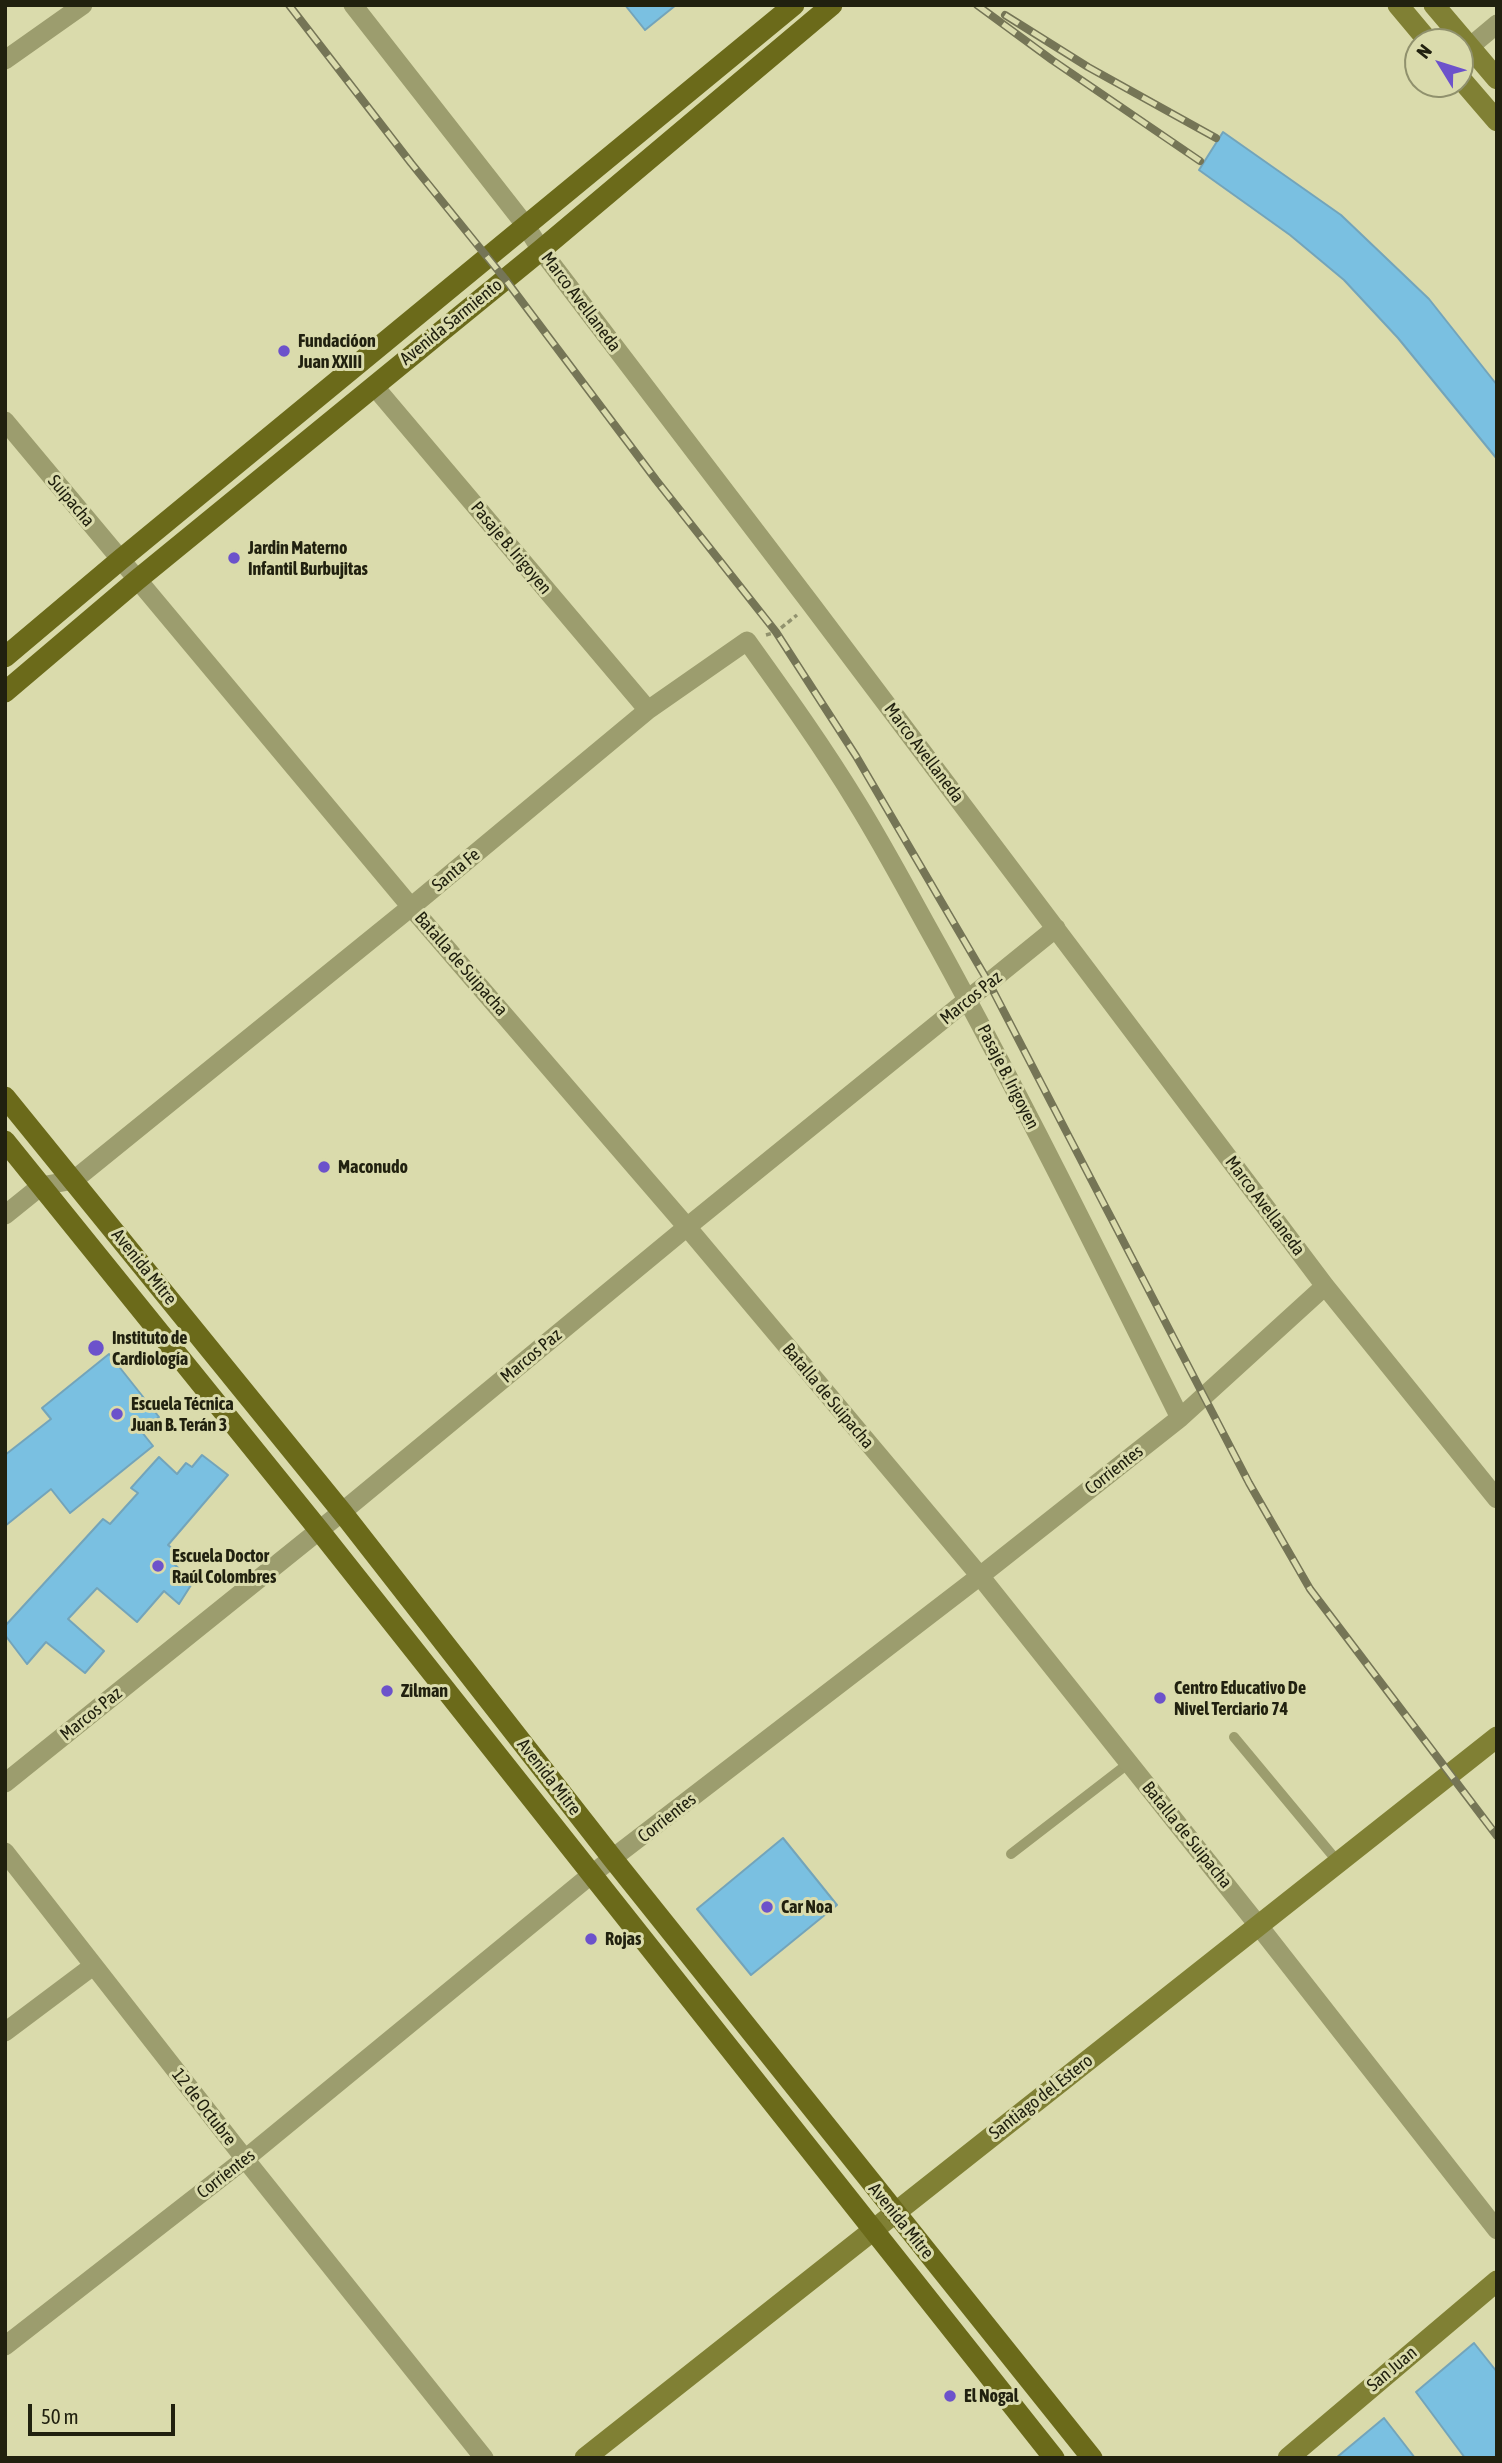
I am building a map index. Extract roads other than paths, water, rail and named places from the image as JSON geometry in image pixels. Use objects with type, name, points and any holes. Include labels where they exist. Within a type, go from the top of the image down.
[{"type":"main road","name":"Avenida Sarmiento","points":[[5,657],[794,5]]},
{"type":"main road","name":"Avenida Sarmiento","points":[[5,692],[137,580],[541,250],[832,5]]},
{"type":"main road","name":"Avenida Mitre","points":[[5,1097],[342,1512],[613,1859],[1092,2458]]},
{"type":"main road","name":"Avenida Mitre","points":[[5,1141],[319,1530],[1054,2458]]},
{"type":"street","points":[[5,60],[83,5]]},
{"type":"street","name":"Marco Avellaneda","points":[[353,5],[527,226],[541,250],[1325,1286],[1497,1499]]},
{"type":"street","points":[[1398,5],[1417,28]]},
{"type":"street","points":[[1434,5],[1450,28]]},
{"type":"street","points":[[1474,43],[1497,24]]},
{"type":"street","points":[[1474,59],[1497,79]]},
{"type":"street","points":[[1474,94],[1497,121]]},
{"type":"street","name":"Pasaje B. Irigoyen","points":[[374,386],[648,710]]},
{"type":"street","name":"Suipacha","points":[[5,421],[137,580]]},
{"type":"street","name":"Batalla de Suipacha","points":[[137,580],[411,907],[687,1227],[980,1576],[1497,2230]]},
{"type":"street","name":"Pasaje B. Irigoyen","points":[[747,641],[856,802],[968,1000],[1094,1243],[1180,1418]]},
{"type":"street","name":"Santa Fe","points":[[5,1215],[41,1186],[74,1180],[411,907],[648,710],[747,641]]},
{"type":"street","name":"Marcos Paz","points":[[5,1783],[342,1512],[687,1227],[1056,928]]},
{"type":"street","name":"Corrientes","points":[[5,2346],[245,2159],[592,1874],[980,1576],[1180,1418],[1325,1286]]},
{"type":"street","name":"Santiago del Estero","points":[[585,2458],[1497,1737]]},
{"type":"street","name":"12 de Octubre","points":[[5,1852],[484,2458]]},
{"type":"street","points":[[5,2032],[93,1966]]},
{"type":"street","name":"San Juan","points":[[1287,2458],[1497,2281]]},
{"type":"lane","points":[[1234,1737],[1339,1862]]},
{"type":"lane","points":[[1012,1854],[1129,1763]]},
{"type":"railway","points":[[289,5],[505,279],[656,480],[776,632],[856,756],[989,983],[1249,1483],[1310,1589],[1497,1836]]},
{"type":"railway","points":[[977,5],[1200,161]]},
{"type":"railway","points":[[1005,15],[1088,67],[1216,138]]},
{"type":"place","name":"Fundacióon Juan XXIII","points":[[284,351]]},
{"type":"place","name":"Jardin Materno Infantil Burbujitas","points":[[234,558]]},
{"type":"place","name":"Maconudo","points":[[324,1167]]},
{"type":"place","name":"Instituto de Cardiología","points":[[96,1348]]},
{"type":"place","name":"Escuela Técnica Juan B. Terán 3","points":[[117,1414]]},
{"type":"place","name":"Escuela Doctor Raúl Colombres","points":[[158,1566]]},
{"type":"place","name":"Zilman","points":[[387,1691]]},
{"type":"place","name":"Centro Educativo De Nivel Terciario 74","points":[[1160,1698]]},
{"type":"place","name":"Car Noa","points":[[767,1907]]},
{"type":"place","name":"Rojas","points":[[591,1939]]},
{"type":"place","name":"El Nogal","points":[[950,2396]]}]
